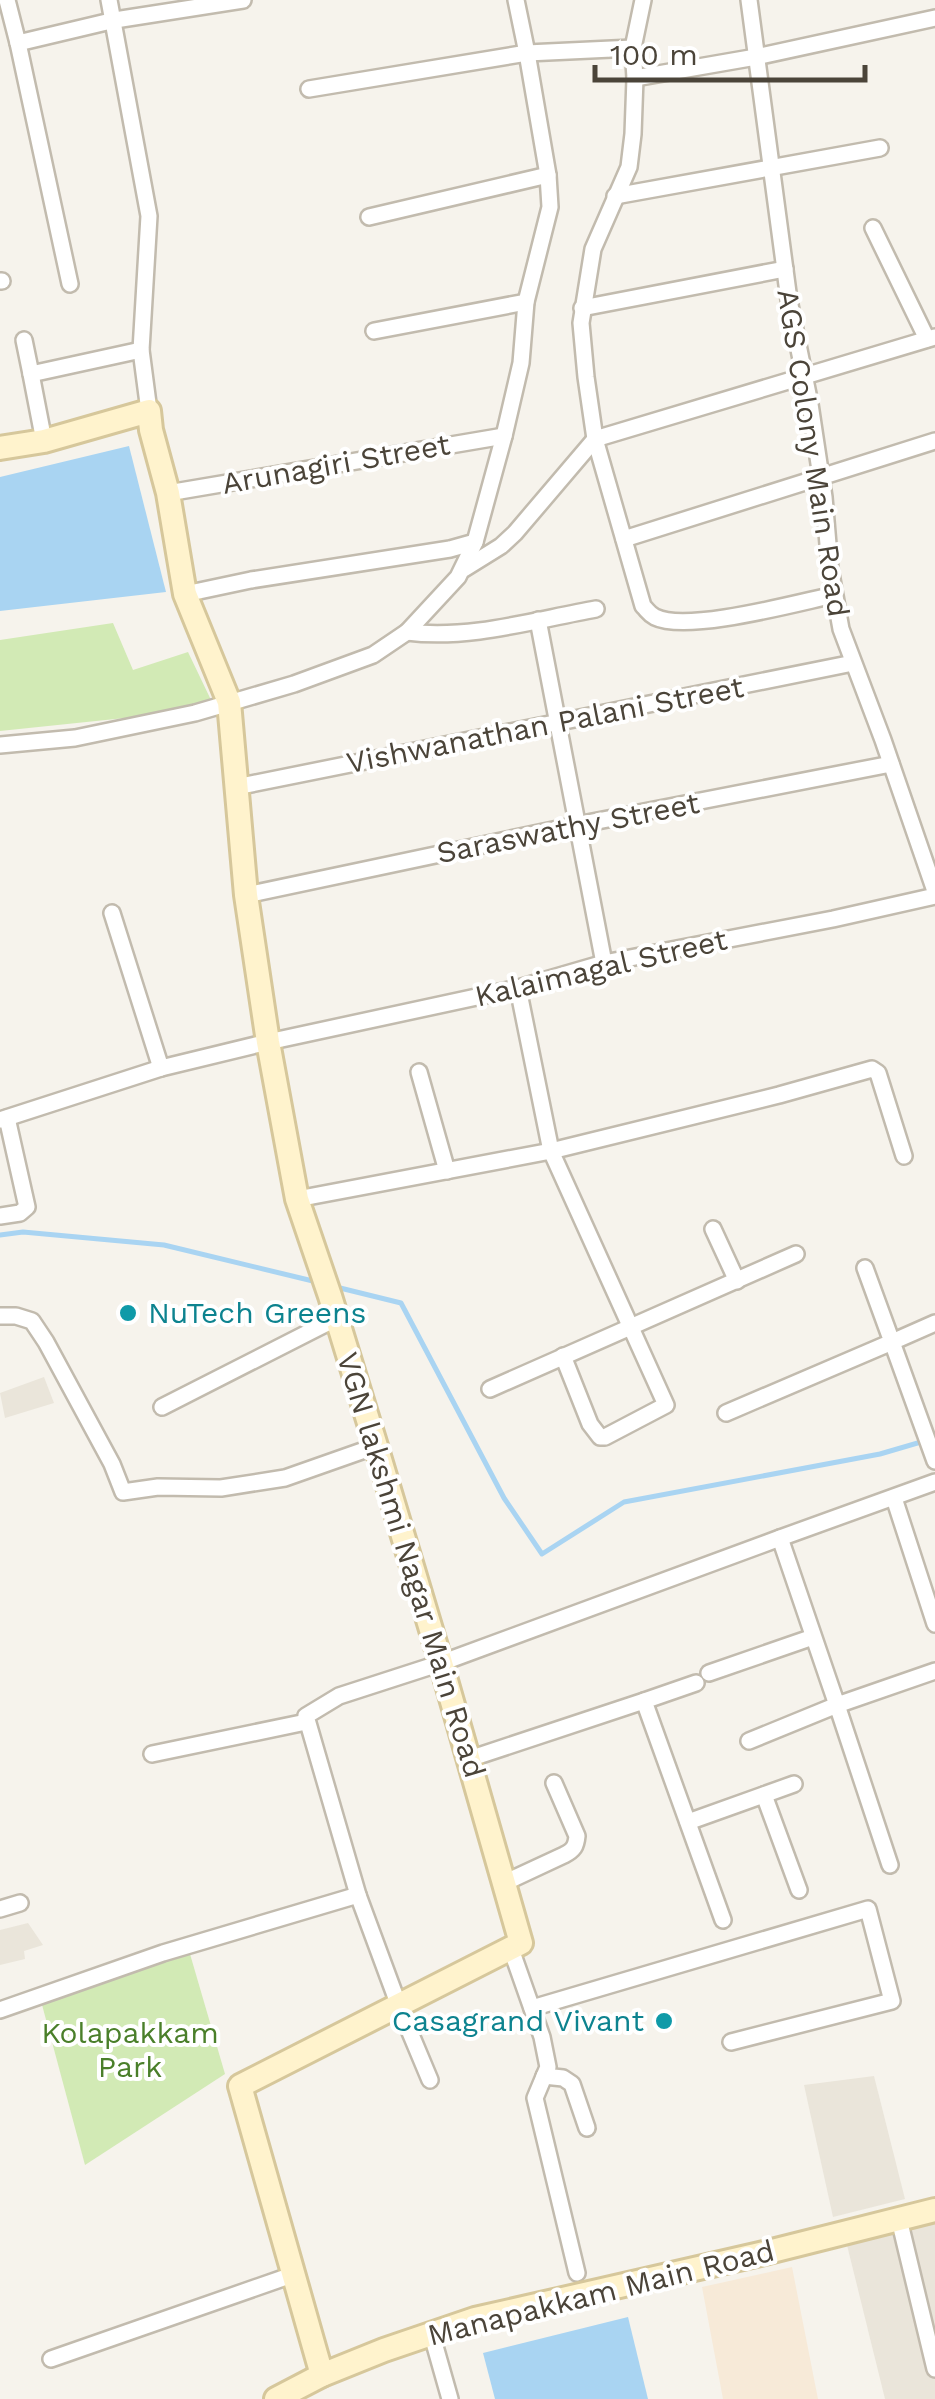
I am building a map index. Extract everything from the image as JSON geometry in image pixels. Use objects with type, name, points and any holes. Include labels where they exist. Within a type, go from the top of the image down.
[{"type":"street","points":[[6,0],[70,284]]},
{"type":"street","points":[[0,448],[44,441],[149,411],[141,350],[149,216],[109,0]]},
{"type":"street","points":[[18,43],[114,20],[244,0]]},
{"type":"street","points":[[463,569],[475,542],[504,436],[521,362],[526,302],[550,207],[528,53],[516,0]]},
{"type":"street","points":[[643,0],[633,48],[635,78],[629,167],[592,249],[582,308],[595,440],[643,606],[651,616],[668,621],[703,622],[834,595]]},
{"type":"street","name":"AGS Colony Main Road","points":[[749,0],[784,270],[821,478],[841,629],[935,894]]},
{"type":"street","points":[[635,78],[935,18]]},
{"type":"street","points":[[309,89],[528,53],[633,48]]},
{"type":"street","points":[[615,196],[880,148]]},
{"type":"street","points":[[369,217],[548,175]]},
{"type":"street","points":[[0,745],[74,738],[162,720],[294,684],[374,656],[407,632],[463,569],[515,533],[595,440],[931,338],[873,228]]},
{"type":"street","points":[[582,308],[784,270]]},
{"type":"street","points":[[374,331],[526,302]]},
{"type":"street","points":[[24,340],[44,441]]},
{"type":"street","points":[[31,374],[141,350]]},
{"type":"street","name":"VGN lakshmi Nagar Main Road","points":[[149,411],[186,594],[229,702],[246,895],[297,1200],[334,1307],[504,1882],[521,1944],[511,1949]]},
{"type":"street","name":"Arunagiri Street","points":[[168,493],[504,436]]},
{"type":"street","points":[[624,539],[935,442]]},
{"type":"street","points":[[186,594],[475,542]]},
{"type":"street","points":[[407,632],[457,634],[596,609]]},
{"type":"street","points":[[538,620],[604,963]]},
{"type":"street","name":"Vishwanathan Palani Street","points":[[236,787],[854,663]]},
{"type":"street","name":"Saraswathy Street","points":[[246,895],[891,764]]},
{"type":"street","name":"Kalaimagal Street","points":[[4,1119],[162,1068],[268,1042],[518,988],[604,963],[833,920],[935,894]]},
{"type":"street","points":[[112,913],[162,1068]]},
{"type":"street","points":[[518,988],[551,1150],[666,1405],[600,1437],[563,1356]]},
{"type":"street","points":[[297,1200],[551,1150],[872,1070],[878,1074],[904,1156]]},
{"type":"street","points":[[419,1072],[447,1170]]},
{"type":"street","points":[[0,1216],[26,1207],[6,1143],[4,1119]]},
{"type":"street","points":[[713,1230],[737,1281]]},
{"type":"street","points":[[490,1389],[796,1254]]},
{"type":"street","points":[[865,1268],[933,1455]]},
{"type":"street","points":[[162,1408],[334,1307]]},
{"type":"street","points":[[0,1316],[32,1321],[112,1464],[123,1492],[158,1487],[220,1488],[284,1478],[376,1446]]},
{"type":"street","points":[[726,1413],[935,1323]]},
{"type":"street","points":[[430,2080],[398,2006],[358,1894],[306,1716],[339,1696],[441,1663],[935,1482]]},
{"type":"street","points":[[894,1498],[935,1624]]},
{"type":"street","points":[[780,1538],[890,1865]]},
{"type":"street","points":[[468,1760],[644,1701],[814,1637]]},
{"type":"street","points":[[750,1740],[935,1671]]},
{"type":"street","points":[[644,1701],[724,1920]]},
{"type":"street","points":[[152,1754],[306,1722]]},
{"type":"street","points":[[504,1882],[564,1856],[576,1844],[577,1836],[554,1782]]},
{"type":"street","points":[[688,1822],[794,1784]]},
{"type":"street","points":[[764,1795],[799,1890]]},
{"type":"street","points":[[0,2010],[162,1952],[358,1894]]},
{"type":"street","points":[[0,1908],[20,1904]]},
{"type":"street","points":[[532,2008],[868,1909],[892,2001],[730,2042]]},
{"type":"street","points":[[322,2375],[240,2086],[511,1949],[548,2067],[535,2098],[578,2274]]},
{"type":"street","points":[[544,2076],[563,2078],[572,2084],[587,2128]]},
{"type":"street","name":"Manapakkam Main Road","points":[[276,2399],[322,2375],[431,2332],[492,2314],[935,2210]]},
{"type":"street","points":[[899,2219],[935,2370]]},
{"type":"street","points":[[51,2360],[292,2274]]},
{"type":"street","points":[[431,2332],[450,2399]]},
{"type":"shaded area","points":[[44,1377],[54,1403],[5,1418],[0,1393]]},
{"type":"shaded area","points":[[28,1923],[43,1945],[24,1951],[25,1959],[0,1965],[0,1930]]},
{"type":"shaded area","points":[[874,2076],[905,2199],[833,2217],[804,2085]]},
{"type":"shaded area","points":[[935,2218],[935,2399],[885,2399],[846,2241]]},
{"type":"shaded area","points":[[792,2267],[818,2399],[723,2399],[702,2287]]},
{"type":"green space","points":[[113,623],[133,670],[188,652],[211,700],[144,716],[0,731],[0,640]]},
{"type":"green space","name":"Kolapakkam Park","points":[[190,1954],[225,2074],[85,2165],[41,2001]]},
{"type":"water","points":[[129,446],[166,592],[0,611],[0,477]]},
{"type":"water","points":[[628,2317],[648,2399],[495,2399],[483,2353]]},
{"type":"waterway","points":[[0,1235],[23,1232],[164,1245],[317,1282]]},
{"type":"waterway","points":[[332,1286],[401,1303],[504,1498],[542,1554],[624,1502],[880,1454],[935,1438]]},
{"type":"place","name":"NuTech Greens","points":[[128,1313]]},
{"type":"place","name":"Casagrand Vivant","points":[[664,2021]]}]
